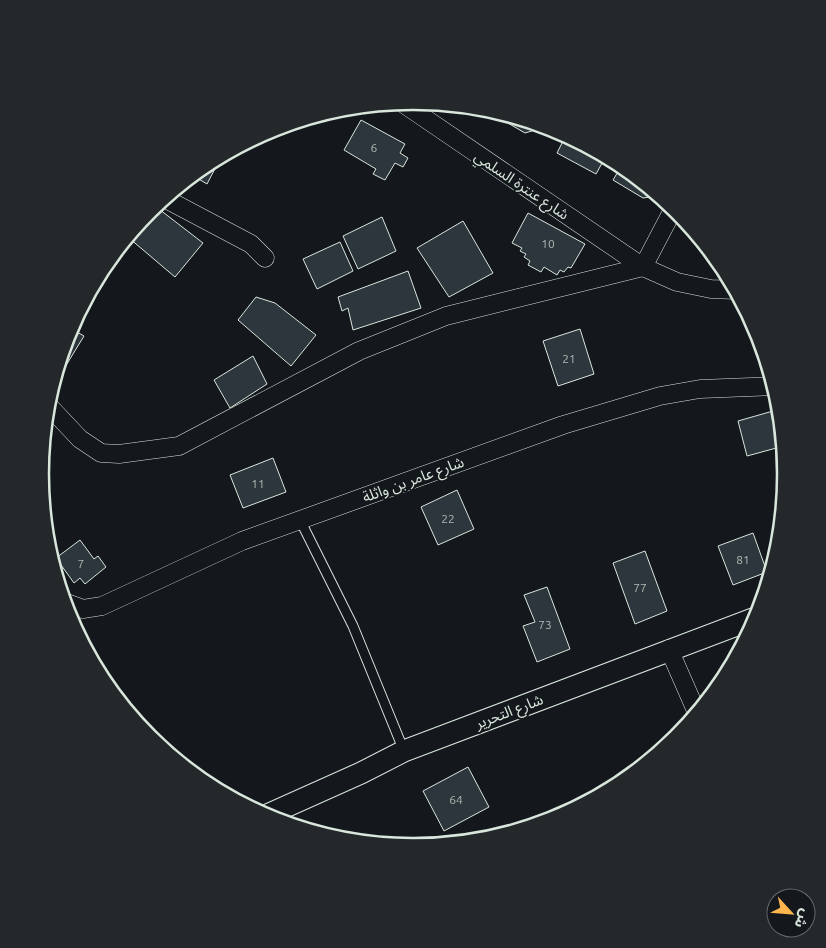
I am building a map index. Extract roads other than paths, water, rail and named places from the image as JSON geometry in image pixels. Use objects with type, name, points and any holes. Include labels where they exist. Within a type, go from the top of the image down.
[{"type":"street","name":"شارع عنترة السلمي","points":[[413,110],[643,267],[677,282],[711,289],[727,290]]},
{"type":"street","points":[[171,202],[251,244],[265,258]]},
{"type":"street","points":[[54,412],[80,439],[102,452],[119,454],[179,446],[359,350],[446,316],[643,267],[670,215]]},
{"type":"street","name":"شارع عامر بن واثلة","points":[[73,605],[83,609],[102,606],[242,541],[563,425],[660,396],[700,389],[766,386]]},
{"type":"street","name":"شارع التحرير","points":[[275,811],[361,773],[404,751],[746,621]]},
{"type":"street","points":[[669,649],[694,706]]},
{"type":"lane","points":[[300,520],[353,626],[404,751]]}]
